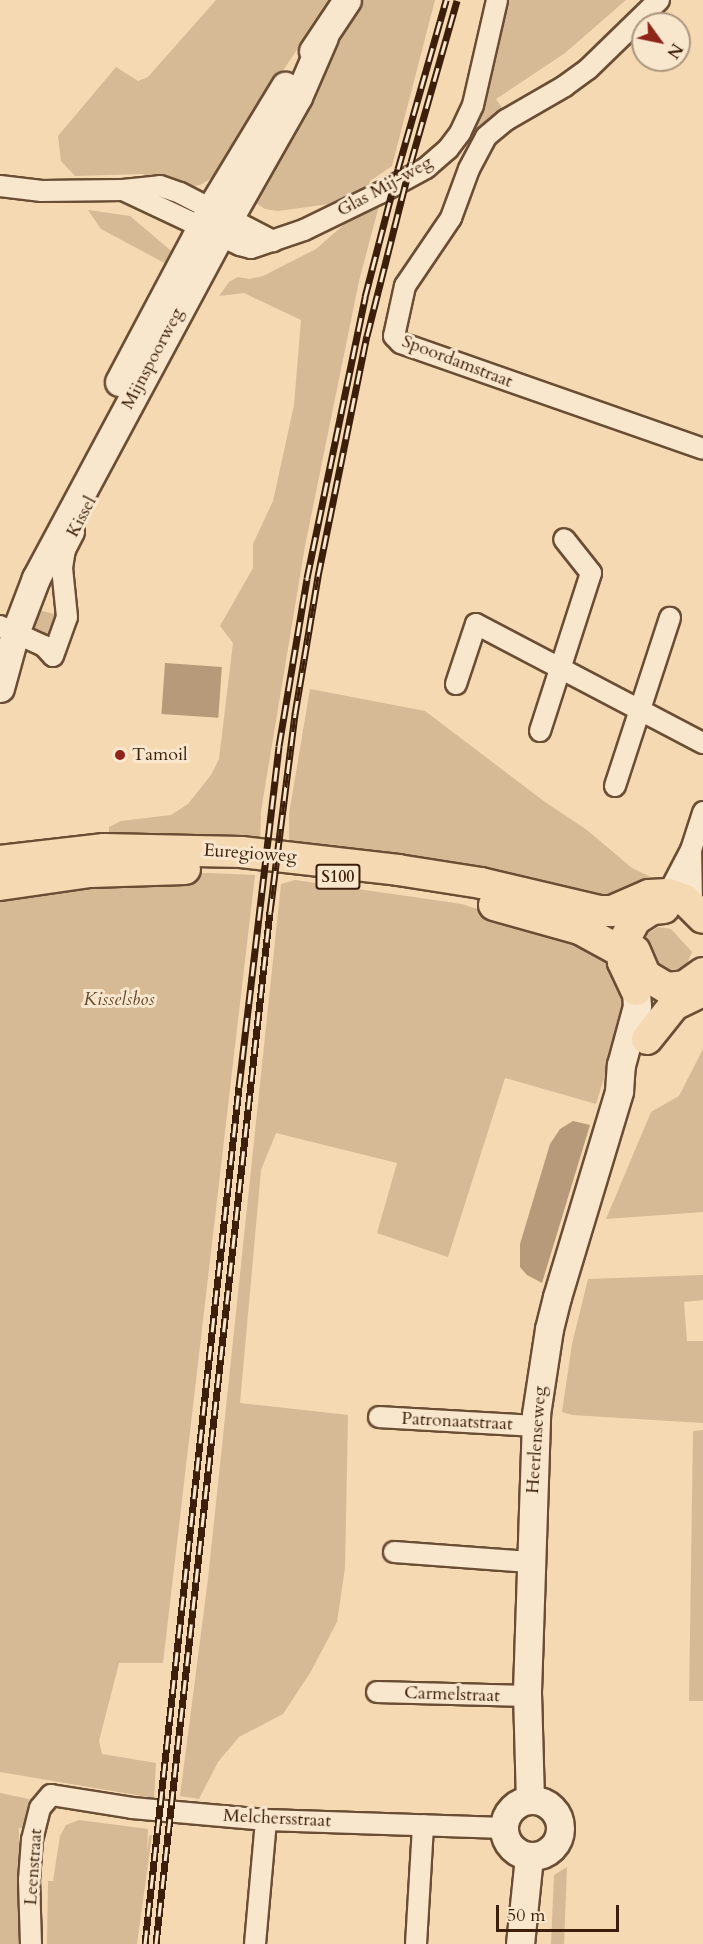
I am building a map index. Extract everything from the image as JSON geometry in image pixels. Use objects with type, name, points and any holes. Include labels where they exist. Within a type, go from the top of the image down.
[{"type":"main road","name":"Mijnspoorweg","points":[[0,688],[5,634],[26,557],[215,222],[298,97],[324,37],[347,0]]},
{"type":"main road","name":"Euregioweg","points":[[0,861],[104,849],[241,852],[386,868],[481,883],[599,910],[612,911],[672,905]]},
{"type":"main road","name":"S100","points":[[0,873],[63,866],[90,872]]},
{"type":"main road","name":"Euregioweg","points":[[0,885],[90,872],[235,868],[300,871],[468,899],[580,928],[624,945]]},
{"type":"main road","points":[[636,990],[625,967],[624,945],[634,920],[652,909],[672,905],[703,938]]},
{"type":"main road","points":[[624,945],[633,947],[645,975],[668,988],[685,986],[703,973]]},
{"type":"main road","name":"Heerlenseweg","points":[[620,1091],[635,1070],[647,1039],[651,1017],[668,988]]},
{"type":"main road","name":"Heerlenseweg","points":[[530,1800],[527,1696],[535,1426],[544,1360],[555,1307],[620,1091],[621,1065],[637,1006],[636,990]]},
{"type":"main road","points":[[647,1039],[674,1005],[703,992]]},
{"type":"main road","points":[[530,1800],[552,1807],[560,1821],[561,1829],[560,1837],[551,1850],[529,1857],[511,1847],[504,1828],[508,1812],[522,1802],[530,1800]]},
{"type":"main road","points":[[520,1944],[529,1857]]},
{"type":"street","name":"Glas Mij-weg","points":[[0,186],[25,191],[123,190],[215,222],[245,247],[273,241],[342,212],[418,172],[453,144],[470,114],[497,0]]},
{"type":"street","name":"Spoordamstraat","points":[[658,0],[588,69],[565,86],[506,120],[486,137],[469,169],[451,218],[405,286],[394,336],[401,343],[703,449]]},
{"type":"street","name":"Kissel","points":[[5,634],[38,657],[53,656],[67,617],[62,568],[65,550],[152,389]]},
{"type":"street","points":[[540,731],[591,573],[564,539]]},
{"type":"street","points":[[615,786],[670,618]]},
{"type":"street","points":[[456,684],[476,624],[703,743]]},
{"type":"street","points":[[672,905],[703,812]]},
{"type":"street","points":[[672,905],[691,850]]},
{"type":"street","name":"Patronaatstraat","points":[[379,1417],[535,1426]]},
{"type":"street","points":[[394,1552],[530,1562]]},
{"type":"street","name":"Carmelstraat","points":[[377,1692],[527,1696]]},
{"type":"street","name":"Melchersstraat","points":[[51,1795],[132,1808],[266,1820],[504,1828]]},
{"type":"street","name":"Leenstraat","points":[[31,1944],[29,1880],[32,1840],[40,1808],[51,1795]]},
{"type":"street","points":[[255,1944],[266,1820]]},
{"type":"street","points":[[416,1944],[423,1825]]},
{"type":"green space","points":[[216,0],[338,0],[296,51],[212,178],[200,185],[188,187],[166,183],[143,174],[75,176],[61,161],[58,136],[116,67],[138,81],[148,77]]},
{"type":"green space","points":[[363,0],[435,0],[392,166],[370,181],[367,188],[344,202],[278,211],[265,209],[250,199]]},
{"type":"green space","points":[[504,0],[626,0],[565,53],[496,99],[503,109],[477,134],[467,135]]},
{"type":"green space","points":[[380,202],[359,281],[305,546],[261,811],[260,846],[183,836],[109,836],[109,827],[121,821],[171,815],[188,804],[211,775],[219,759],[233,643],[220,626],[253,568],[253,544],[273,501],[294,405],[301,320],[244,293],[219,296],[229,282],[238,277],[249,279],[263,276],[316,249],[348,221]]},
{"type":"green space","points":[[88,210],[130,216],[176,255],[172,267],[101,229]]},
{"type":"green space","points":[[31,608],[58,615],[53,635],[48,639],[43,640],[30,628]]},
{"type":"green space","points":[[310,689],[425,711],[545,802],[587,830],[632,868],[661,882],[618,901],[289,853],[289,814]]},
{"type":"green space","name":"Kisselsbos","points":[[208,873],[255,875],[163,1663],[119,1663],[99,1741],[102,1754],[156,1763],[154,1798],[0,1772],[0,889]]},
{"type":"green space","points":[[295,880],[462,904],[567,939],[607,956],[627,1005],[596,1104],[505,1078],[448,1257],[377,1233],[397,1163],[276,1133],[261,1170],[240,1403],[348,1415],[345,1568],[337,1622],[310,1673],[283,1714],[239,1737],[218,1762],[199,1799],[180,1796],[208,1579],[281,884]]},
{"type":"green space","points":[[658,927],[671,929],[692,952],[687,964],[679,969],[670,970],[658,962],[646,935]]},
{"type":"green space","points":[[703,1049],[703,1212],[606,1219],[651,1112],[679,1096]]},
{"type":"green space","points":[[703,1275],[703,1300],[684,1302],[687,1341],[703,1341],[703,1423],[572,1415],[562,1412],[572,1344],[588,1279]]},
{"type":"green space","points":[[703,1430],[703,1701],[689,1701],[693,1431]]},
{"type":"green space","points":[[0,1793],[29,1799],[24,1828],[19,1828],[19,1944],[0,1944]]},
{"type":"green space","points":[[79,1820],[148,1829],[147,1854],[149,1836],[152,1835],[137,1944],[47,1944],[48,1881],[53,1881],[60,1836],[66,1825]]},
{"type":"green space","points":[[567,1867],[564,1944],[551,1944],[554,1875]]},
{"type":"shaded area","points":[[165,663],[222,667],[218,718],[161,714]]},
{"type":"shaded area","points":[[573,1121],[590,1125],[542,1283],[527,1275],[520,1267],[520,1244],[550,1144],[560,1129]]},
{"type":"railway","points":[[145,1944],[239,1087],[279,746],[307,578],[365,297],[398,169],[446,0]]},
{"type":"railway","points":[[156,1944],[270,912],[295,714],[318,576],[367,336],[411,162],[457,0]]},
{"type":"place","name":"Tamoil","points":[[120,755]]}]
